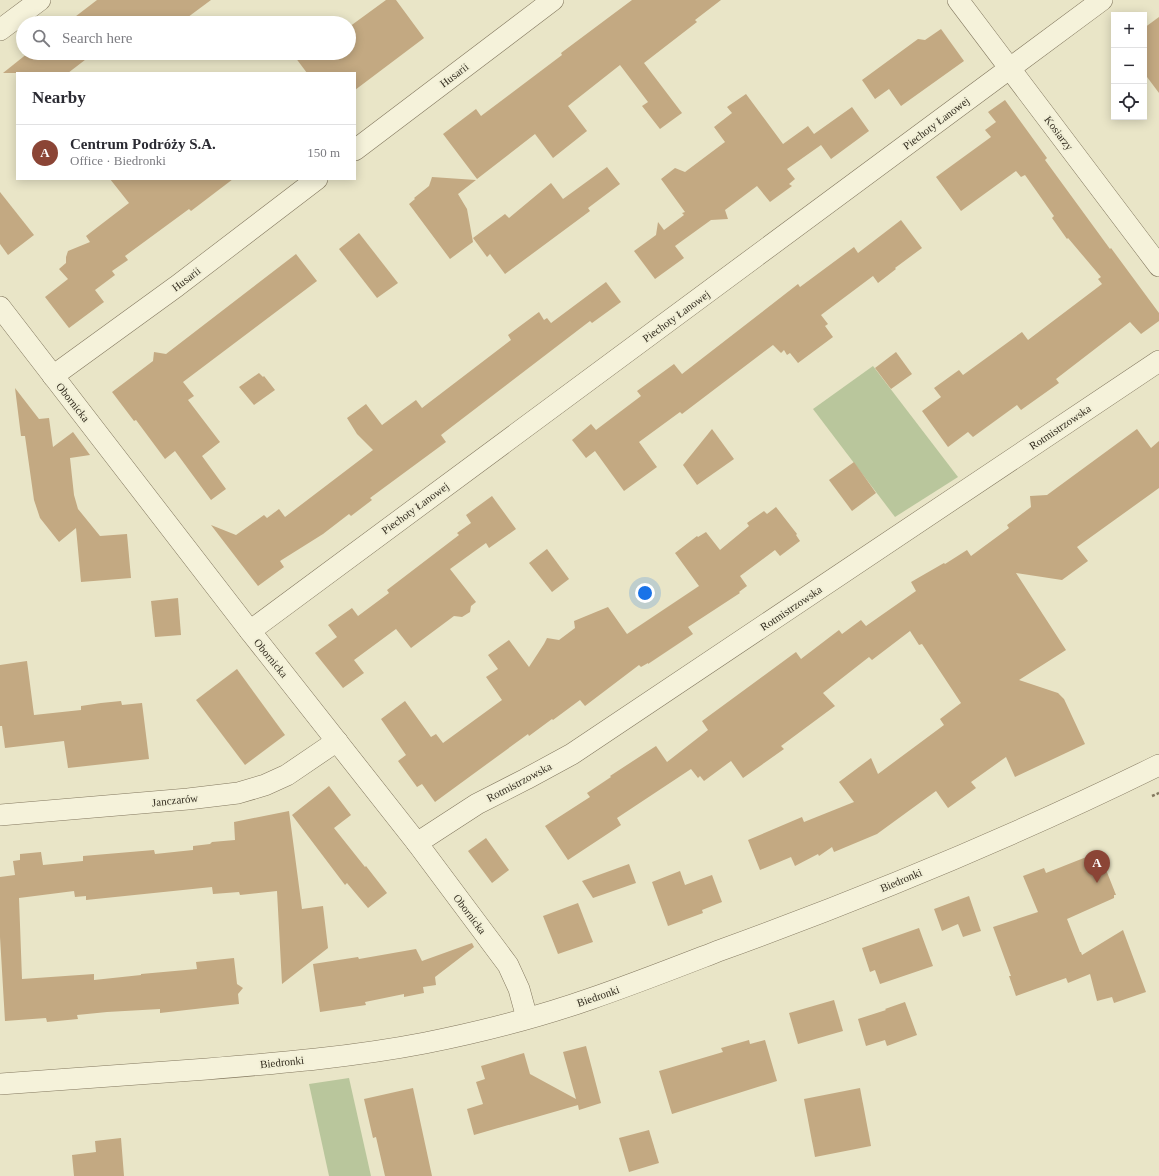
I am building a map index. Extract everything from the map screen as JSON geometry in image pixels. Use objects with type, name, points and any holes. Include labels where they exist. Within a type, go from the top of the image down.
[{"type":"street","points":[[19,16],[40,0]]},
{"type":"street","name":"Husarii","points":[[356,149],[553,0]]},
{"type":"street","name":"Kosiarzy","points":[[958,0],[1159,266]]},
{"type":"street","name":"Piechoty Łanowej","points":[[250,631],[1102,0]]},
{"type":"street","points":[[0,30],[16,18]]},
{"type":"street","name":"Husarii","points":[[54,376],[177,286],[316,180]]},
{"type":"street","name":"Obornicka","points":[[0,307],[250,631],[417,843],[508,965],[520,989],[527,1018]]},
{"type":"street","name":"Rotmistrzowska","points":[[417,843],[478,804],[572,754],[1159,361]]},
{"type":"street","name":"Janczarów","points":[[0,815],[188,799],[238,793],[265,785],[287,775],[337,741]]},
{"type":"street","name":"Biedronki","points":[[0,1084],[279,1063],[365,1053],[424,1043],[527,1018],[588,1000],[877,890],[1074,806],[1159,765]]},
{"type":"green space","points":[[873,366],[958,477],[895,517],[813,409]]},
{"type":"green space","points":[[349,1078],[371,1176],[329,1176],[309,1084]]},
{"type":"building","points":[[97,0],[211,0],[189,16],[76,16]]},
{"type":"building","points":[[386,0],[396,0],[424,38],[356,89],[356,72],[306,72],[297,60],[356,60],[356,22]]},
{"type":"building","points":[[632,0],[721,0],[695,20],[697,22],[644,63],[682,113],[660,129],[642,106],[648,102],[620,65],[568,106],[587,131],[553,158],[535,134],[477,179],[443,134],[476,109],[481,116],[562,55],[561,53]]},
{"type":"building","points":[[1159,17],[1159,93],[1147,77],[1147,26]]},
{"type":"building","points":[[941,29],[964,61],[901,106],[889,89],[875,99],[862,80],[918,39],[925,40]]},
{"type":"building","points":[[19,60],[85,60],[69,72],[3,73]]},
{"type":"building","points":[[746,94],[783,144],[808,126],[814,134],[852,107],[869,131],[831,159],[821,145],[787,169],[795,179],[789,184],[792,186],[770,202],[757,186],[725,210],[728,219],[711,220],[675,246],[684,258],[655,279],[634,251],[656,235],[658,222],[664,230],[684,215],[682,213],[685,212],[661,179],[675,168],[685,172],[725,142],[714,127],[732,113],[727,107]]},
{"type":"building","points":[[1005,100],[1047,158],[1045,160],[1159,313],[1159,321],[1141,334],[1130,322],[1056,379],[1059,383],[1021,410],[1017,405],[973,437],[968,432],[948,447],[922,411],[941,397],[934,388],[959,370],[963,375],[1022,332],[1028,340],[1102,284],[1098,279],[1101,277],[1068,238],[1067,239],[1052,218],[1054,216],[1025,175],[1021,177],[1016,171],[961,211],[936,177],[991,137],[985,130],[996,122],[988,112]]},
{"type":"building","points":[[607,167],[620,184],[588,208],[590,211],[505,274],[490,254],[487,257],[473,238],[505,214],[509,218],[551,183],[563,199]]},
{"type":"building","points":[[432,177],[476,180],[458,194],[467,209],[473,242],[450,259],[409,204],[429,186]]},
{"type":"building","points":[[111,180],[232,180],[191,211],[189,209],[125,256],[128,260],[112,271],[115,275],[95,290],[104,302],[69,328],[45,297],[68,279],[59,269],[66,263],[68,251],[90,242],[86,236],[129,203]]},
{"type":"building","points":[[0,192],[34,235],[8,255],[0,244]]},
{"type":"building","points":[[901,220],[922,248],[878,283],[873,276],[821,315],[828,324],[825,326],[833,337],[798,363],[790,353],[787,355],[784,350],[781,353],[773,345],[682,414],[680,412],[639,442],[657,467],[624,491],[595,451],[586,458],[572,440],[591,424],[596,430],[641,396],[637,391],[674,364],[682,374],[798,284],[800,287],[854,247],[858,253]]},
{"type":"building","points":[[359,233],[398,283],[377,298],[339,249]]},
{"type":"building","points":[[296,254],[317,281],[183,382],[194,396],[188,400],[220,442],[202,456],[226,489],[211,500],[175,451],[165,459],[136,420],[134,421],[112,392],[153,361],[154,352],[166,354]]},
{"type":"building","points":[[606,282],[621,302],[592,323],[590,321],[441,435],[446,442],[370,498],[372,500],[351,516],[349,514],[323,534],[280,561],[284,567],[258,586],[211,525],[236,535],[264,515],[267,518],[279,509],[285,517],[373,450],[357,434],[347,418],[366,404],[382,425],[416,400],[422,408],[511,340],[508,335],[539,312],[544,320],[547,318],[551,323]]},
{"type":"building","points":[[896,352],[912,374],[891,389],[875,368]]},
{"type":"building","points":[[259,373],[263,377],[264,376],[275,390],[254,405],[239,387]]},
{"type":"building","points":[[15,388],[39,419],[49,418],[53,447],[73,432],[90,455],[70,458],[74,495],[78,509],[100,536],[127,534],[131,578],[81,582],[76,528],[59,542],[40,518],[34,500],[25,436],[21,436]]},
{"type":"building","points":[[712,429],[734,459],[697,485],[683,465]]},
{"type":"building","points":[[1137,429],[1151,448],[1159,441],[1159,488],[1077,547],[1088,561],[1062,580],[1016,573],[1066,650],[1019,680],[1058,693],[1064,699],[1085,744],[1015,777],[1006,757],[971,782],[976,788],[948,808],[936,791],[877,834],[834,852],[832,847],[819,856],[818,854],[795,866],[791,857],[760,870],[748,840],[802,817],[804,822],[854,802],[839,782],[871,758],[878,774],[944,725],[940,719],[961,703],[922,644],[919,645],[910,631],[872,660],[869,657],[823,693],[835,706],[781,746],[784,749],[743,778],[731,761],[704,781],[700,776],[698,778],[691,769],[617,818],[621,825],[568,860],[545,826],[590,797],[587,793],[656,746],[667,762],[708,730],[702,721],[796,652],[801,659],[839,630],[842,634],[861,620],[866,626],[916,591],[911,582],[944,563],[945,564],[967,550],[971,556],[1009,528],[1007,525],[1031,507],[1030,496],[1047,495]]},
{"type":"building","points":[[854,462],[876,493],[852,511],[829,480]]},
{"type":"building","points":[[492,496],[516,529],[489,548],[486,543],[450,569],[476,602],[471,606],[470,612],[462,617],[454,616],[411,648],[396,629],[354,660],[364,673],[343,688],[315,653],[337,637],[328,625],[352,608],[358,616],[389,593],[387,590],[459,535],[457,533],[471,523],[466,515]]},
{"type":"building","points":[[776,507],[797,534],[796,535],[800,541],[780,556],[775,550],[740,576],[747,586],[739,592],[740,593],[688,627],[693,634],[648,664],[641,667],[639,665],[585,706],[580,700],[529,736],[528,734],[435,802],[422,784],[417,787],[398,761],[406,755],[381,719],[405,701],[431,737],[436,734],[443,743],[502,700],[486,677],[498,669],[488,655],[509,640],[529,667],[547,638],[559,640],[575,628],[574,621],[608,607],[627,634],[699,586],[675,553],[697,536],[698,537],[706,532],[720,550],[749,526],[747,523],[764,511],[767,514]]},
{"type":"building","points":[[547,549],[569,579],[552,592],[529,563]]},
{"type":"building","points":[[178,598],[181,635],[155,637],[151,601]]},
{"type":"building","points":[[27,661],[34,715],[81,710],[81,706],[101,703],[121,701],[122,705],[142,703],[149,759],[68,768],[64,741],[5,748],[2,726],[0,726],[0,665]]},
{"type":"building","points":[[237,669],[285,735],[245,765],[196,700]]},
{"type":"building","points":[[329,786],[351,815],[334,828],[387,893],[368,908],[347,883],[345,885],[292,815]]},
{"type":"building","points":[[289,811],[302,909],[323,906],[328,948],[282,984],[277,891],[240,895],[239,892],[213,894],[212,887],[86,900],[86,896],[75,897],[74,891],[19,898],[22,979],[94,974],[94,980],[197,969],[196,962],[234,958],[237,984],[243,988],[238,994],[239,1004],[160,1013],[160,1009],[107,1012],[77,1015],[78,1019],[47,1022],[46,1018],[5,1021],[0,937],[0,877],[15,875],[13,861],[20,860],[20,854],[41,852],[43,865],[83,861],[83,856],[154,850],[155,854],[193,850],[193,846],[210,844],[212,842],[235,840],[234,822]]},
{"type":"building","points":[[486,838],[509,870],[492,883],[468,851]]},
{"type":"building","points":[[1099,852],[1116,895],[1114,895],[1114,898],[1067,919],[1082,955],[1123,930],[1146,992],[1114,1003],[1112,997],[1097,1001],[1090,974],[1068,983],[1066,978],[1016,996],[1009,976],[1011,976],[993,927],[1038,912],[1023,876],[1044,868],[1046,873]]},
{"type":"building","points":[[629,864],[636,883],[593,898],[582,881]]},
{"type":"building","points":[[680,871],[685,885],[712,875],[722,902],[702,910],[703,913],[668,926],[652,882]]},
{"type":"building","points":[[969,896],[981,931],[963,937],[958,924],[942,931],[934,909]]},
{"type":"building","points":[[578,903],[593,942],[558,954],[543,916]]},
{"type":"building","points":[[919,928],[933,966],[880,984],[875,970],[870,972],[862,948]]},
{"type":"building","points":[[472,943],[474,947],[435,977],[436,985],[423,987],[424,993],[404,997],[404,994],[365,1002],[366,1005],[320,1012],[313,964],[358,957],[359,959],[416,949],[422,961]]},
{"type":"building","points":[[834,1000],[843,1031],[798,1044],[789,1013]]},
{"type":"building","points":[[905,1002],[917,1035],[887,1046],[885,1040],[866,1046],[858,1019]]},
{"type":"building","points":[[749,1040],[750,1044],[765,1040],[777,1081],[672,1114],[659,1071],[723,1052],[721,1048]]},
{"type":"building","points":[[586,1046],[601,1103],[579,1110],[578,1105],[474,1135],[467,1109],[483,1104],[476,1082],[485,1079],[481,1066],[524,1053],[530,1074],[576,1099],[563,1052]]},
{"type":"building","points":[[413,1088],[432,1176],[385,1176],[376,1137],[373,1138],[364,1099]]},
{"type":"building","points":[[860,1088],[871,1146],[815,1157],[804,1099]]},
{"type":"building","points":[[649,1130],[659,1163],[629,1172],[619,1138]]},
{"type":"building","points":[[121,1138],[124,1176],[74,1176],[72,1155],[96,1152],[95,1141]]},
{"type":"place","name":"Centrum Podróży S.A.","points":[[1097,883]]}]
